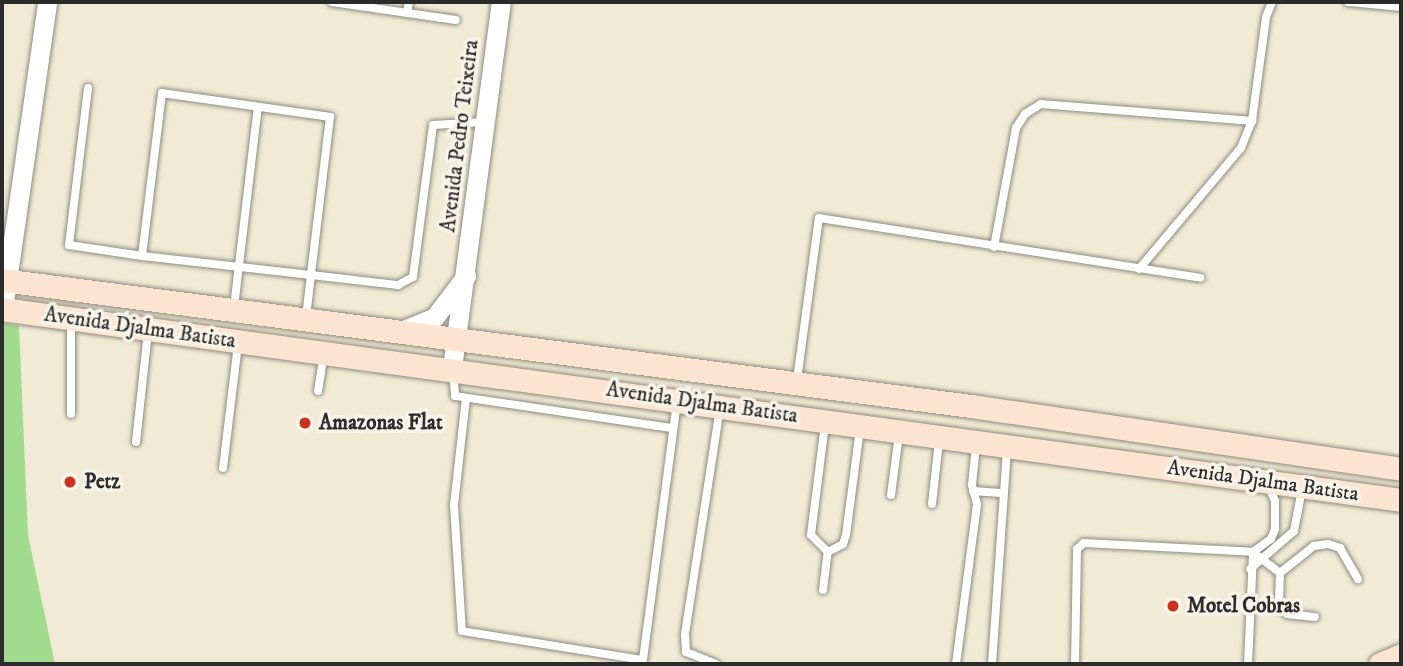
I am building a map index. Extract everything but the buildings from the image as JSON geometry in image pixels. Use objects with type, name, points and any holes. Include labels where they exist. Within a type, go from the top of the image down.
[{"type":"main road","name":"Avenida Djalma Batista","points":[[5,280],[796,383],[1401,469]]},
{"type":"main road","name":"Avenida Djalma Batista","points":[[3,309],[452,368],[1401,500]]},
{"type":"main road","points":[[1380,664],[1401,655]]},
{"type":"street","points":[[3,309],[5,280],[47,2]]},
{"type":"street","name":"Avenida Pedro Teixeira","points":[[452,368],[501,2]]},
{"type":"street","points":[[396,332],[420,327],[434,318],[466,276]]},
{"type":"lane","points":[[332,2],[456,20]]},
{"type":"lane","points":[[407,13],[409,2]]},
{"type":"lane","points":[[1139,269],[1241,148],[1252,121],[1266,17],[1272,2]]},
{"type":"lane","points":[[1348,2],[1401,7]]},
{"type":"lane","points":[[88,88],[69,245],[311,275],[407,282],[413,277],[433,125],[484,122]]},
{"type":"lane","points":[[142,256],[162,93],[330,117],[306,320]]},
{"type":"lane","points":[[994,247],[1016,128],[1025,114],[1041,104],[1252,121]]},
{"type":"lane","points":[[233,310],[258,107]]},
{"type":"lane","points":[[796,383],[819,218],[1200,278]]},
{"type":"lane","points":[[71,319],[71,414]]},
{"type":"lane","points":[[136,442],[148,329]]},
{"type":"lane","points":[[223,468],[238,341]]},
{"type":"lane","points":[[318,391],[324,352]]},
{"type":"lane","points":[[452,368],[455,396],[673,428]]},
{"type":"lane","points":[[466,398],[454,505],[462,631],[643,660],[677,399]]},
{"type":"lane","points":[[716,664],[686,652],[685,634],[720,405]]},
{"type":"lane","points":[[825,421],[811,535],[828,552]]},
{"type":"lane","points":[[828,552],[843,544],[846,535],[860,425]]},
{"type":"lane","points":[[891,495],[899,431]]},
{"type":"lane","points":[[932,504],[940,437]]},
{"type":"lane","points":[[956,664],[977,503],[973,491],[977,442]]},
{"type":"lane","points":[[992,664],[1007,446]]},
{"type":"lane","points":[[1248,664],[1250,569],[1253,552],[1271,539],[1275,529],[1275,501],[1267,482]]},
{"type":"lane","points":[[1250,569],[1264,560],[1294,531],[1302,487]]},
{"type":"lane","points":[[973,491],[1004,494]]},
{"type":"lane","points":[[1075,664],[1081,544],[1253,552],[1280,573]]},
{"type":"lane","points":[[1315,617],[1287,614],[1279,606],[1280,573],[1314,546],[1328,544],[1340,548],[1358,579]]},
{"type":"lane","points":[[823,590],[828,552]]},
{"type":"green space","points":[[2,323],[19,326],[28,535],[55,664],[2,664]]},
{"type":"place","name":"Amazonas Flat","points":[[305,423]]},
{"type":"place","name":"Petz","points":[[70,482]]},
{"type":"place","name":"Motel Cobras","points":[[1173,606]]}]
